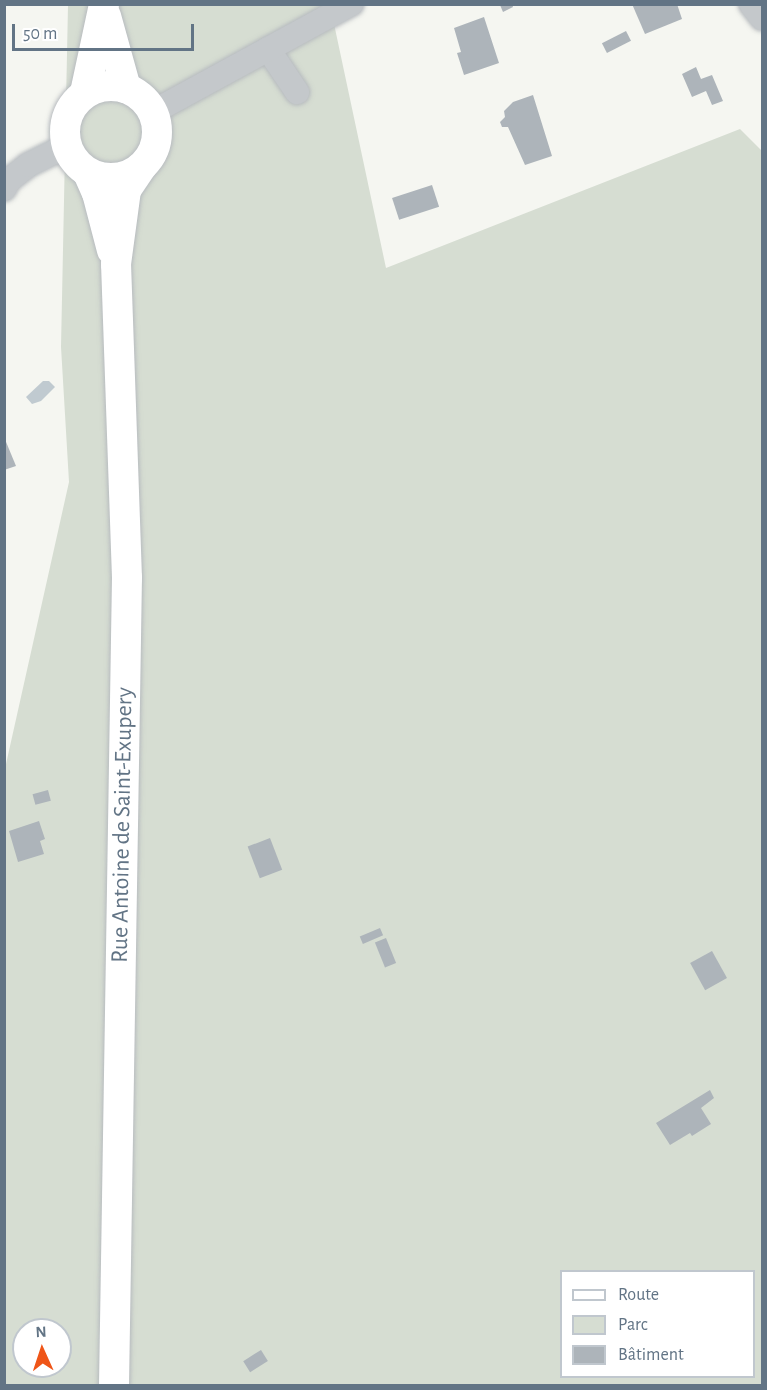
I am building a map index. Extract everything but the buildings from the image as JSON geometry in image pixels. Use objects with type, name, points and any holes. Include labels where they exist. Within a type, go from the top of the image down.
[{"type":"main road","points":[[104,5],[126,88]]},
{"type":"main road","points":[[85,93],[104,5]]},
{"type":"main road","points":[[112,85],[126,88],[137,93],[153,112],[158,136],[149,159],[141,168],[115,178],[88,173],[71,157],[66,146],[64,131],[67,117],[74,103],[85,93],[112,85]]},
{"type":"main road","name":"Rue Antoine de Saint-Exupery","points":[[114,1386],[127,578],[116,264],[126,190],[141,168]]},
{"type":"main road","name":"Rue Antoine de Saint-Exupery","points":[[88,173],[97,193],[116,264]]},
{"type":"street","points":[[153,112],[351,4]]},
{"type":"street","points":[[751,4],[762,18]]},
{"type":"street","points":[[268,49],[297,92]]},
{"type":"street","points":[[4,189],[9,180],[28,165],[66,146]]},
{"type":"green space","points":[[68,5],[330,5],[386,268],[740,129],[762,151],[762,1385],[5,1386],[4,773],[69,482],[61,347]]},
{"type":"shaded area","points":[[43,381],[49,381],[55,387],[41,401],[32,404],[26,397]]}]
